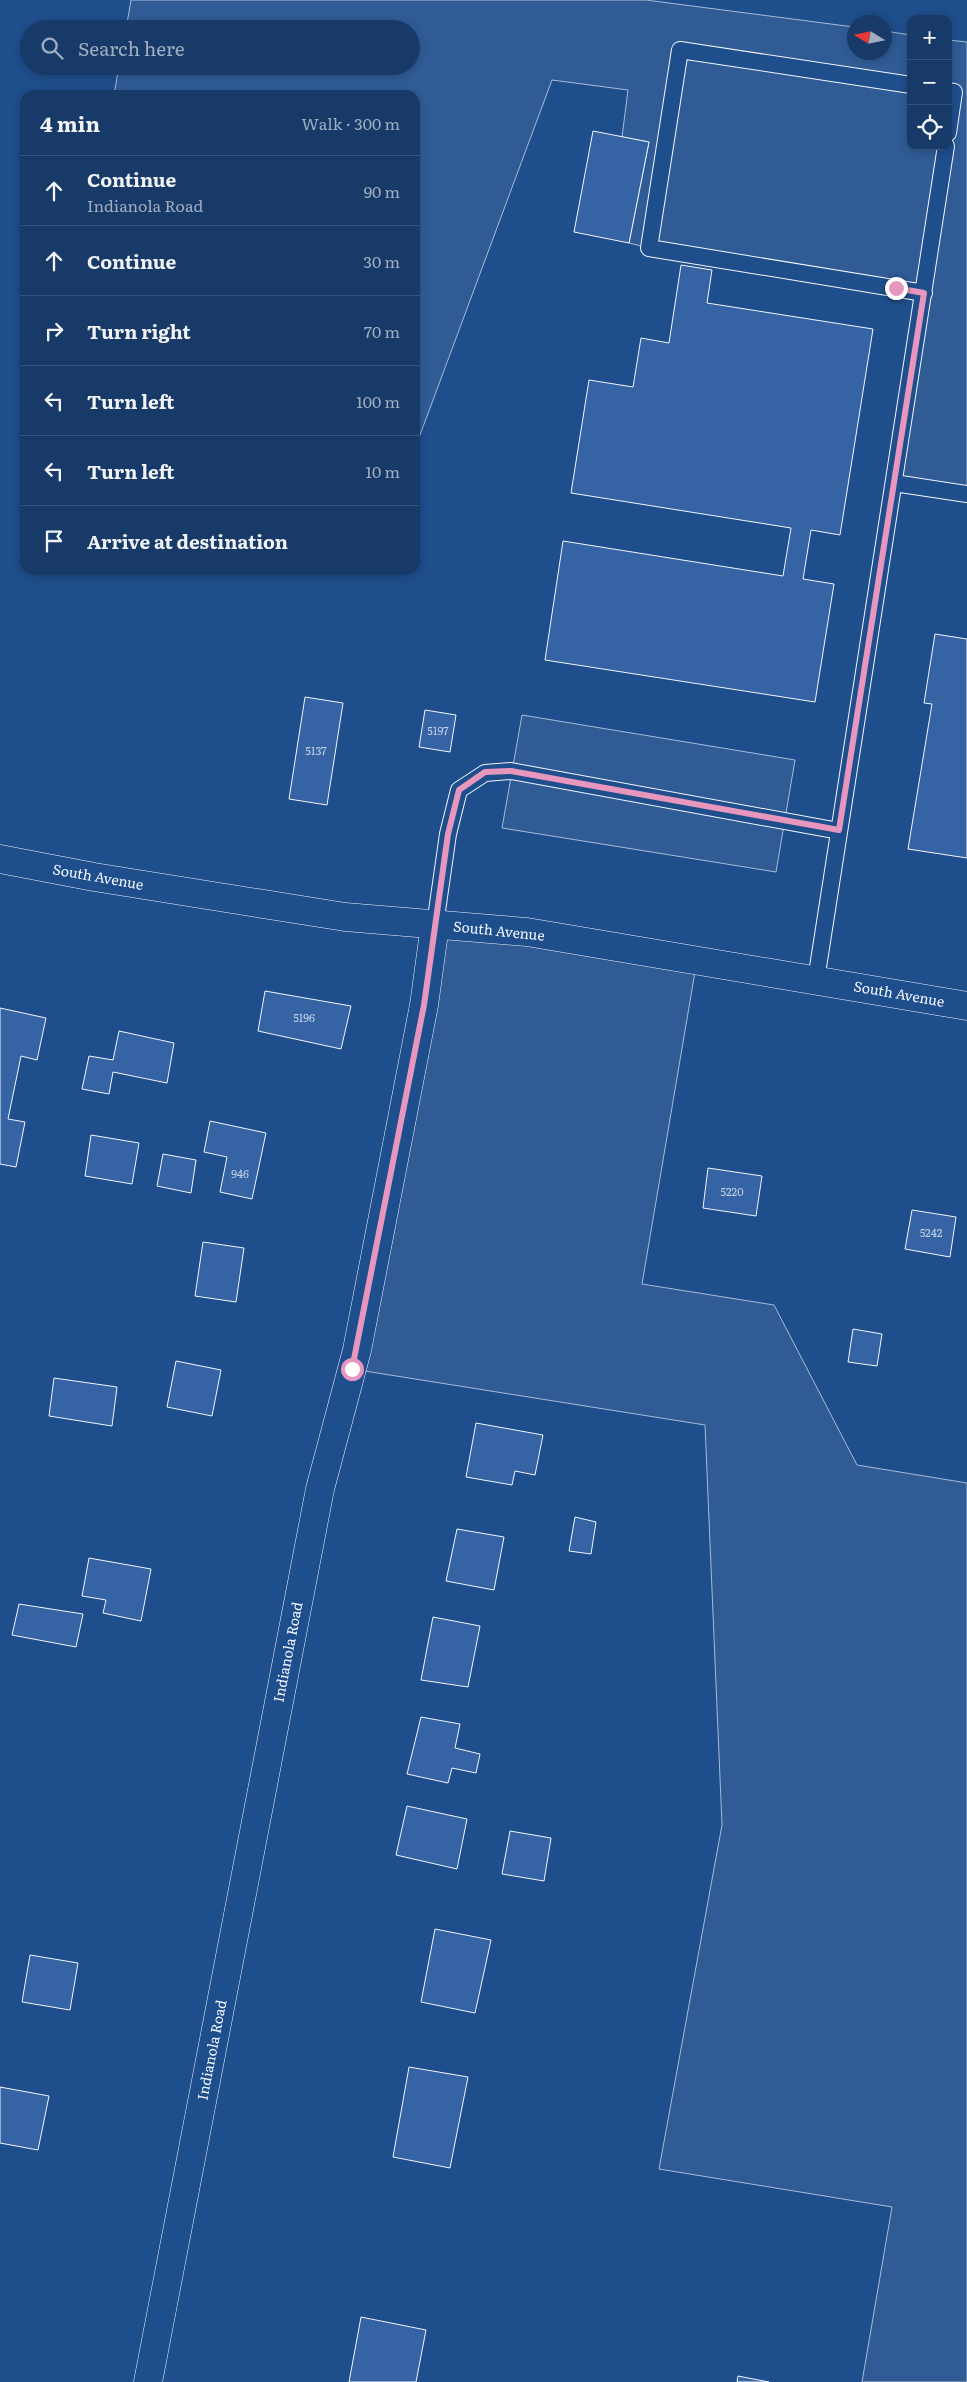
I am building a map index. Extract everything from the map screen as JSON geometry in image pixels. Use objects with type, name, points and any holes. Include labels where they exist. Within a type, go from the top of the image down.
[{"type":"street","name":"South Avenue","points":[[0,859],[94,878],[351,918],[527,932],[967,1006]]},
{"type":"street","name":"Indianola Road","points":[[148,2382],[320,1489],[358,1350],[424,1005],[435,925]]},
{"type":"lane","points":[[907,84],[680,50],[649,248],[924,293]]},
{"type":"lane","points":[[952,115],[957,92]]},
{"type":"lane","points":[[816,980],[945,150]]},
{"type":"lane","points":[[894,483],[967,494]]},
{"type":"lane","points":[[435,925],[448,834],[459,790],[485,772],[511,771],[839,830]]},
{"type":"shaded area","points":[[131,0],[646,0],[847,26],[847,60],[892,60],[892,32],[907,34],[907,150],[952,150],[952,40],[967,42],[967,494],[894,483],[923,293],[649,248],[629,243],[649,142],[622,137],[628,90],[552,80],[420,435],[420,90],[115,90],[117,75],[420,75],[420,20],[128,20]]},
{"type":"shaded area","points":[[522,715],[795,760],[776,872],[502,828]]},
{"type":"shaded area","points":[[435,925],[697,960],[642,1284],[774,1305],[857,1465],[967,1483],[967,2382],[862,2382],[892,2207],[659,2169],[722,1825],[705,1425],[352,1369]]},
{"type":"building","points":[[593,131],[649,142],[629,243],[574,232]]},
{"type":"building","points":[[681,265],[712,270],[707,303],[873,329],[840,535],[811,530],[803,579],[834,584],[815,702],[545,660],[563,541],[783,576],[791,528],[571,493],[589,380],[633,387],[641,338],[669,343]]},
{"type":"building","points":[[935,634],[967,639],[967,858],[908,849],[932,704],[924,703]]},
{"type":"building","points":[[305,697],[343,703],[327,805],[289,799]]},
{"type":"building","points":[[425,710],[456,715],[450,752],[419,747]]},
{"type":"building","points":[[265,991],[351,1006],[341,1049],[258,1031]]},
{"type":"building","points":[[0,1008],[46,1018],[37,1060],[21,1056],[8,1119],[25,1122],[16,1167],[0,1164]]},
{"type":"building","points":[[119,1031],[174,1043],[167,1083],[113,1072],[109,1094],[82,1089],[89,1056],[113,1060]]},
{"type":"building","points":[[210,1121],[266,1133],[252,1199],[220,1192],[227,1157],[204,1152]]},
{"type":"building","points":[[91,1135],[139,1143],[132,1184],[85,1176]]},
{"type":"building","points":[[163,1154],[196,1160],[191,1193],[157,1186]]},
{"type":"building","points":[[708,1168],[762,1176],[756,1216],[703,1208]]},
{"type":"building","points":[[912,1210],[956,1217],[950,1257],[905,1249]]},
{"type":"building","points":[[203,1242],[244,1248],[236,1302],[195,1296]]},
{"type":"building","points":[[853,1329],[882,1334],[877,1366],[848,1362]]},
{"type":"building","points":[[176,1361],[221,1370],[212,1416],[167,1407]]},
{"type":"building","points":[[54,1378],[117,1387],[112,1426],[49,1416]]},
{"type":"building","points":[[476,1423],[543,1435],[535,1475],[515,1471],[512,1485],[466,1477]]},
{"type":"building","points":[[575,1517],[596,1522],[591,1554],[569,1551]]},
{"type":"building","points":[[457,1529],[504,1537],[494,1590],[446,1581]]},
{"type":"building","points":[[89,1558],[151,1569],[141,1621],[103,1613],[106,1600],[82,1596]]},
{"type":"building","points":[[19,1604],[83,1614],[76,1647],[12,1635]]},
{"type":"building","points":[[433,1617],[480,1626],[468,1687],[421,1680]]},
{"type":"building","points":[[421,1717],[460,1724],[455,1748],[480,1754],[476,1773],[452,1768],[448,1783],[407,1774]]},
{"type":"building","points":[[407,1806],[467,1819],[457,1869],[396,1855]]},
{"type":"building","points":[[510,1831],[551,1838],[544,1881],[502,1874]]},
{"type":"building","points":[[435,1929],[491,1940],[475,2013],[421,2002]]},
{"type":"building","points":[[30,1955],[78,1963],[70,2010],[22,2002]]},
{"type":"building","points":[[409,2067],[468,2077],[450,2168],[393,2157]]},
{"type":"building","points":[[0,2087],[49,2096],[38,2150],[0,2143]]},
{"type":"building","points":[[361,2317],[426,2330],[416,2382],[349,2382]]},
{"type":"building","points":[[738,2376],[769,2382],[737,2382]]},
{"type":"route","points":[[352,1369],[358,1350],[424,1005],[448,834],[459,790],[485,772],[511,771],[839,830],[924,293],[896,288]]}]
